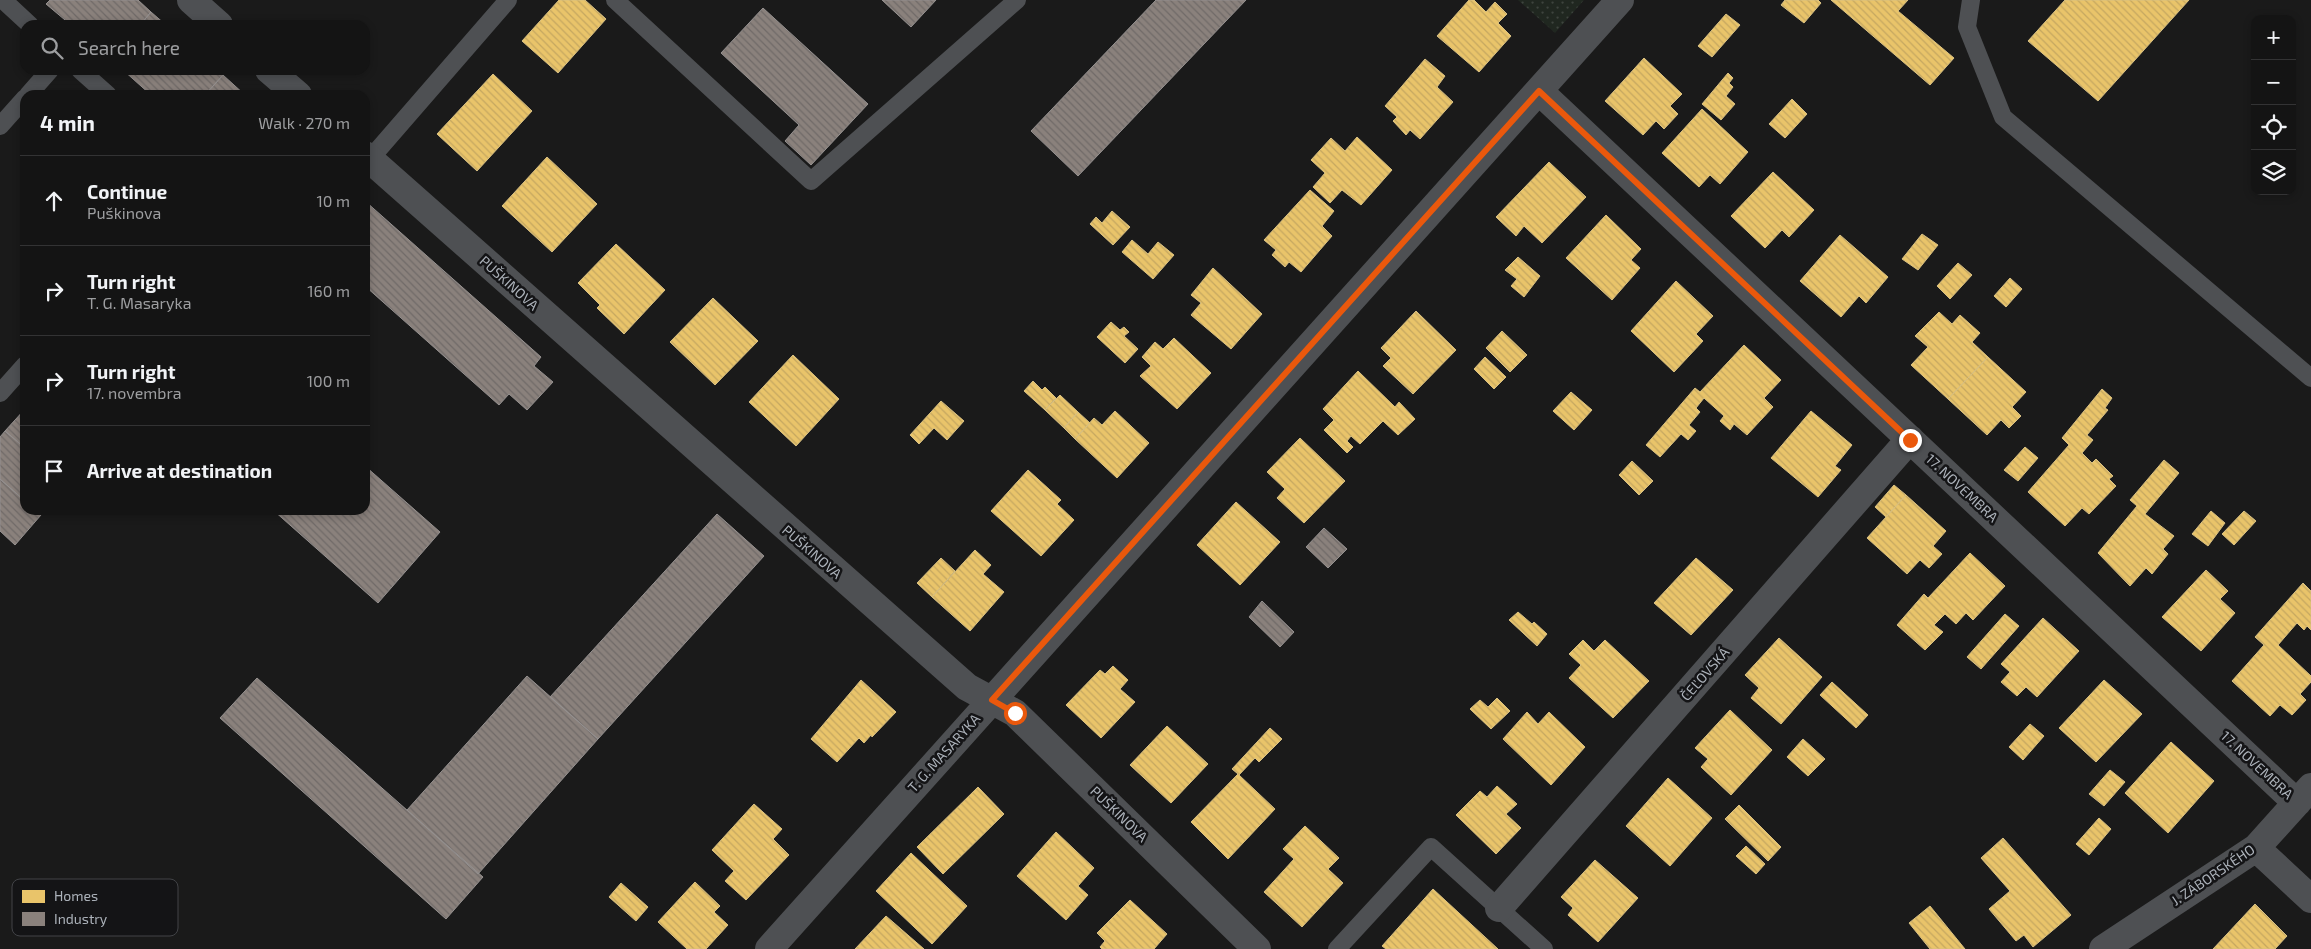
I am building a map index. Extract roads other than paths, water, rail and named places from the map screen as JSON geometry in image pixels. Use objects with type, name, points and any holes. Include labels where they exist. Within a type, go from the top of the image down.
[{"type":"street","points":[[191,0],[213,20]]},
{"type":"street","name":"T. G. MASARYKA","points":[[769,949],[1620,0]]},
{"type":"street","points":[[276,75],[292,90]]},
{"type":"street","name":"17. NOVEMBRA","points":[[1539,91],[1910,440],[2304,795]]},
{"type":"street","name":"PUŠKINOVA","points":[[370,160],[967,688],[1015,713],[1257,949]]},
{"type":"street","name":"ČEĽOVSKÁ","points":[[1499,908],[1910,440]]},
{"type":"street","name":"J. ZÁBORSKÉHO","points":[[2103,949],[2256,848],[2304,795]]},
{"type":"street","points":[[2256,848],[2311,899]]},
{"type":"lane","points":[[3,0],[25,20]]},
{"type":"lane","points":[[370,154],[508,0]]},
{"type":"lane","points":[[615,0],[811,181],[1017,0]]},
{"type":"lane","points":[[1971,0],[1967,27],[2003,117],[2311,378]]},
{"type":"lane","points":[[32,90],[46,75]]},
{"type":"lane","points":[[86,75],[102,90]]},
{"type":"lane","points":[[0,126],[20,104]]},
{"type":"lane","points":[[0,393],[20,371]]},
{"type":"lane","points":[[1337,949],[1431,848],[1544,949]]}]
